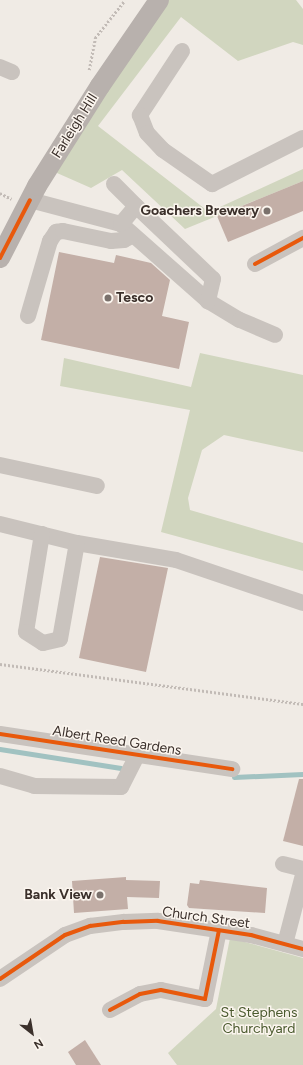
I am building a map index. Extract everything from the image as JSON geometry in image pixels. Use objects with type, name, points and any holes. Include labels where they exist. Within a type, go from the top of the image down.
[{"type":"main road","name":"Farleigh Hill","points":[[0,258],[30,200],[100,86],[159,0]]},
{"type":"street","points":[[182,51],[140,115],[147,133],[163,150],[212,184],[303,138]]},
{"type":"street","points":[[114,184],[213,279],[208,300]]},
{"type":"street","points":[[30,200],[121,224],[208,300],[240,320],[275,335]]},
{"type":"street","points":[[121,224],[136,206]]},
{"type":"street","points":[[28,316],[50,241],[56,232],[64,231],[111,241],[124,240],[133,235]]},
{"type":"street","points":[[255,264],[303,238]]},
{"type":"street","points":[[0,465],[97,486]]},
{"type":"street","points":[[0,524],[77,543],[176,560],[303,603]]},
{"type":"street","points":[[42,534],[26,632],[43,643],[60,639],[77,543]]},
{"type":"street","name":"Albert Reed Gardens","points":[[0,734],[232,769]]},
{"type":"street","points":[[0,776],[34,786],[121,787],[138,754]]},
{"type":"street","points":[[283,864],[303,869]]},
{"type":"street","points":[[285,944],[303,875]]},
{"type":"street","name":"Church Street","points":[[0,979],[65,935],[90,926],[124,922],[158,921],[251,934],[303,949]]},
{"type":"street","points":[[110,1010],[140,994],[162,990],[205,999],[219,930]]},
{"type":"path","points":[[88,76],[95,38],[125,0]]},
{"type":"path","points":[[0,664],[303,704]]},
{"type":"green space","points":[[167,0],[296,0],[303,9],[303,45],[293,42],[238,61],[181,17],[98,126],[209,212],[303,169],[303,181],[185,229],[122,170],[91,188],[57,173],[56,166]]},
{"type":"green space","points":[[200,353],[303,375],[303,452],[224,435],[202,450],[188,498],[190,510],[303,543],[303,571],[161,532],[190,410],[60,386],[64,358],[191,387]]},
{"type":"green space","name":"St Stephens Churchyard","points":[[230,938],[303,958],[303,1065],[177,1065],[168,1053],[216,1009]]},
{"type":"building","points":[[303,181],[303,211],[228,242],[217,216]]},
{"type":"building","name":"Tesco","points":[[59,252],[114,263],[116,255],[151,263],[170,280],[162,316],[189,322],[179,369],[41,340]]},
{"type":"building","points":[[100,557],[168,568],[146,672],[79,658]]},
{"type":"building","points":[[299,779],[303,779],[303,846],[283,841]]},
{"type":"building","name":"Bank View","points":[[126,877],[126,880],[160,881],[159,898],[127,897],[128,909],[74,913],[72,881]]},
{"type":"building","points":[[200,880],[267,888],[265,913],[189,908],[187,905],[190,883],[199,884]]},
{"type":"building","points":[[85,1040],[101,1065],[76,1065],[68,1052]]},
{"type":"waterway","points":[[0,749],[121,768]]},
{"type":"waterway","points":[[234,777],[303,774]]},
{"type":"cycle path","points":[[0,258],[30,200]]},
{"type":"cycle path","points":[[255,264],[303,238]]},
{"type":"cycle path","points":[[0,734],[232,769]]},
{"type":"cycle path","points":[[0,979],[65,935],[90,926],[124,922],[158,921],[251,935],[303,949]]},
{"type":"cycle path","points":[[110,1010],[140,994],[161,990],[205,999],[219,930]]},
{"type":"place","name":"Goachers Brewery","points":[[267,211]]},
{"type":"place","name":"Tesco","points":[[108,298]]},
{"type":"place","name":"Bank View","points":[[100,895]]}]
